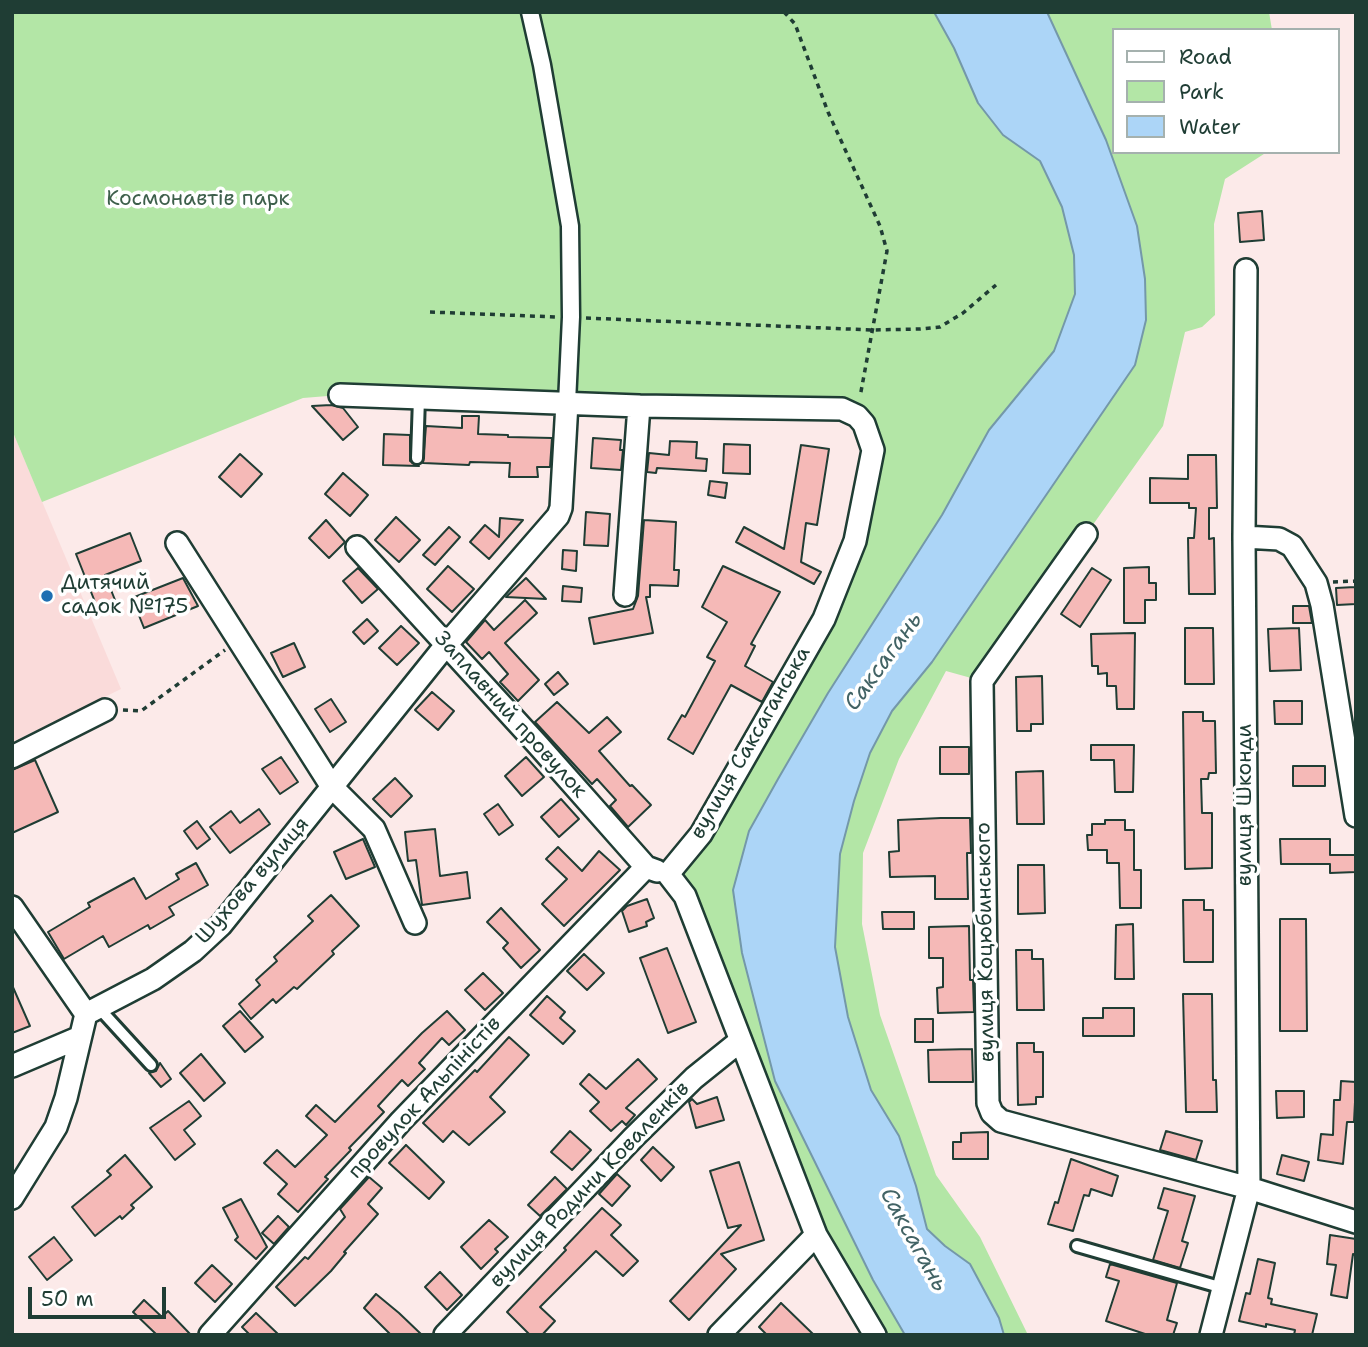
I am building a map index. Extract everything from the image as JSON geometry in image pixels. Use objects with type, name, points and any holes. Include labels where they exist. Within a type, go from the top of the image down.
[{"type":"street","points":[[530,12],[570,226],[571,317],[567,403]]},
{"type":"street","name":"вулиця Шконди","points":[[1211,1335],[1249,1188],[1244,537],[1245,270]]},
{"type":"street","points":[[340,395],[639,406],[842,409],[857,416]]},
{"type":"street","name":"Шухова вулиця","points":[[92,1011],[153,979],[193,951],[220,925],[446,645],[558,516],[561,508],[567,403]]},
{"type":"street","points":[[625,594],[639,406]]},
{"type":"street","name":"вулиця Саксаганська","points":[[668,874],[701,834],[824,619],[855,541],[873,450],[869,433],[857,416]]},
{"type":"street","name":"вулиця Коцюбинського","points":[[1086,534],[982,681],[988,1102],[992,1113],[1001,1121],[1249,1188],[1356,1222]]},
{"type":"street","points":[[1244,537],[1279,539],[1292,546],[1315,583],[1322,605],[1356,816]]},
{"type":"street","points":[[177,543],[332,787],[374,829],[415,923]]},
{"type":"street","name":"Заплавний провулок","points":[[357,547],[646,867]]},
{"type":"street","points":[[12,757],[105,710]]},
{"type":"street","points":[[646,867],[668,874],[685,896],[816,1234],[875,1335]]},
{"type":"street","name":"провулок Альпіністів","points":[[210,1335],[401,1121],[646,867]]},
{"type":"street","points":[[12,907],[92,1011],[78,1038],[66,1098],[56,1127],[12,1198]]},
{"type":"street","points":[[12,1066],[78,1038]]},
{"type":"street","name":"вулиця Родини Коваленків","points":[[445,1335],[634,1137],[694,1078],[740,1041]]},
{"type":"street","points":[[719,1335],[816,1234]]},
{"type":"lane","points":[[417,458],[419,398]]},
{"type":"lane","points":[[92,1011],[151,1065]]},
{"type":"lane","points":[[1077,1246],[1223,1288]]},
{"type":"path","points":[[784,12],[795,24],[828,112],[880,226],[887,251],[857,416]]},
{"type":"path","points":[[430,312],[872,330],[940,327],[963,313],[996,285]]},
{"type":"path","points":[[105,710],[141,711],[238,641]]},
{"type":"shaded area","name":"Дитячий садок №175","points":[[12,430],[121,689],[12,742]]},
{"type":"green space","name":"Космонавтів парк","points":[[12,12],[934,12],[1003,135],[1040,161],[1062,207],[1074,255],[1075,294],[1054,351],[989,430],[942,515],[828,693],[778,779],[829,1187],[873,1280],[905,1335],[875,1335],[816,1235],[668,874],[824,619],[873,450],[857,416],[340,395],[303,398],[42,502],[12,430]]},
{"type":"green space","points":[[1047,12],[1269,12],[1272,28],[1112,28],[1112,154],[1264,154],[1225,179],[1214,224],[1215,315],[1202,327],[1185,332],[1163,426],[982,681],[946,671],[899,759],[863,853],[862,924],[880,1015],[936,1175],[980,1237],[1028,1335],[1004,1335],[999,1318],[970,1264],[927,1229],[899,1136],[871,1090],[848,1017],[835,947],[840,854],[870,753],[892,711],[932,662],[1135,365],[1146,320],[1145,279],[1137,226],[1106,139]]},
{"type":"water","name":"Саксагань","points":[[934,12],[1047,12],[1106,140],[1137,226],[1145,279],[1146,320],[1135,365],[932,662],[892,711],[870,753],[840,854],[835,947],[848,1017],[871,1090],[899,1136],[927,1229],[970,1264],[999,1318],[1004,1335],[905,1335],[873,1280],[775,1081],[742,953],[733,890],[749,831],[778,779],[828,693],[942,515],[989,430],[1054,351],[1075,294],[1074,255],[1062,207],[1040,161],[1003,135],[978,103],[954,48]]},
{"type":"building","points":[[1262,211],[1264,240],[1240,242],[1238,213]]},
{"type":"building","points":[[331,405],[343,408],[358,427],[343,440],[312,406]]},
{"type":"building","points":[[462,416],[479,416],[478,434],[552,438],[550,467],[537,467],[538,477],[509,477],[510,463],[423,463],[426,426],[462,428]]},
{"type":"building","points":[[384,434],[410,435],[410,461],[419,466],[383,465]]},
{"type":"building","points":[[593,438],[621,440],[621,470],[591,468]]},
{"type":"building","points":[[670,441],[697,442],[696,458],[707,459],[706,471],[657,468],[656,473],[647,472],[649,453],[669,455]]},
{"type":"building","points":[[724,444],[750,445],[750,474],[723,473]]},
{"type":"building","points":[[801,445],[829,449],[817,525],[806,523],[801,562],[821,572],[814,584],[736,542],[744,527],[784,549]]},
{"type":"building","points":[[240,454],[262,474],[241,497],[219,477]]},
{"type":"building","points":[[1188,455],[1216,455],[1217,508],[1209,508],[1209,539],[1214,538],[1215,594],[1189,594],[1188,538],[1194,538],[1196,508],[1189,508],[1189,503],[1150,503],[1150,478],[1188,479]]},
{"type":"building","points":[[343,473],[368,495],[350,516],[325,494]]},
{"type":"building","points":[[710,481],[727,483],[725,498],[708,495]]},
{"type":"building","points":[[586,512],[610,514],[608,546],[584,545]]},
{"type":"building","points":[[396,517],[420,540],[399,562],[375,540]]},
{"type":"building","points":[[500,518],[523,520],[489,559],[470,542],[485,525],[499,537]]},
{"type":"building","points":[[326,520],[345,542],[329,558],[309,538]]},
{"type":"building","points":[[644,520],[676,522],[674,570],[679,570],[678,586],[650,585],[650,597],[646,597],[653,633],[594,644],[589,618],[633,609],[638,596]]},
{"type":"building","points":[[449,527],[460,537],[435,565],[423,555]]},
{"type":"building","points":[[130,533],[141,561],[105,575],[115,600],[97,607],[76,554]]},
{"type":"building","points":[[563,550],[577,551],[576,571],[562,569]]},
{"type":"building","points":[[448,566],[474,589],[452,612],[427,589]]},
{"type":"building","points":[[723,566],[780,592],[751,644],[755,646],[745,666],[773,682],[762,702],[731,685],[693,754],[668,739],[682,715],[685,717],[715,661],[707,657],[727,622],[702,607]]},
{"type":"building","points":[[1149,567],[1149,583],[1156,583],[1156,600],[1145,600],[1145,623],[1124,623],[1124,568]]},
{"type":"building","points":[[358,568],[378,589],[362,603],[343,581]]},
{"type":"building","points":[[1092,568],[1111,580],[1080,627],[1061,614]]},
{"type":"building","points":[[183,578],[198,606],[144,628],[132,598]]},
{"type":"building","points":[[526,578],[546,599],[506,597]]},
{"type":"building","points":[[563,586],[582,588],[581,602],[562,601]]},
{"type":"building","points":[[1355,587],[1356,604],[1337,605],[1336,588]]},
{"type":"building","points":[[525,600],[537,613],[505,643],[539,680],[518,701],[500,682],[508,674],[489,652],[482,659],[466,642],[485,620],[494,630]]},
{"type":"building","points":[[1293,606],[1309,606],[1312,623],[1293,623]]},
{"type":"building","points":[[367,619],[378,631],[364,644],[353,632]]},
{"type":"building","points":[[401,626],[419,643],[397,665],[379,648]]},
{"type":"building","points":[[1185,628],[1213,628],[1214,684],[1185,684]]},
{"type":"building","points":[[1299,628],[1301,670],[1270,671],[1268,629]]},
{"type":"building","points":[[1135,633],[1134,709],[1117,709],[1116,686],[1107,686],[1107,673],[1098,674],[1098,666],[1092,666],[1091,634]]},
{"type":"building","points":[[294,643],[305,667],[283,677],[271,653]]},
{"type":"building","points":[[558,672],[568,684],[554,695],[545,684]]},
{"type":"building","points":[[1042,676],[1043,724],[1031,724],[1031,731],[1017,731],[1016,677]]},
{"type":"building","points":[[432,692],[454,711],[438,730],[415,710]]},
{"type":"building","points":[[331,699],[346,722],[330,732],[315,709]]},
{"type":"building","points":[[1274,701],[1302,701],[1302,724],[1275,724]]},
{"type":"building","points":[[557,702],[589,733],[607,717],[621,732],[599,751],[651,805],[628,827],[610,806],[616,800],[597,779],[592,784],[535,722]]},
{"type":"building","points":[[1183,712],[1203,712],[1203,721],[1215,721],[1216,773],[1209,773],[1208,779],[1201,779],[1202,813],[1212,813],[1212,868],[1185,869]]},
{"type":"building","points":[[1091,745],[1134,745],[1133,792],[1115,792],[1114,760],[1091,760]]},
{"type":"building","points":[[940,747],[969,747],[969,774],[940,774]]},
{"type":"building","points":[[281,757],[298,782],[280,794],[262,769]]},
{"type":"building","points":[[526,757],[544,777],[522,796],[505,776]]},
{"type":"building","points":[[35,760],[58,812],[12,833],[12,770]]},
{"type":"building","points":[[1293,766],[1325,766],[1325,786],[1293,786]]},
{"type":"building","points":[[1043,771],[1044,824],[1017,824],[1016,772]]},
{"type":"building","points":[[395,778],[412,796],[391,817],[373,799]]},
{"type":"building","points":[[561,799],[579,819],[559,837],[541,817]]},
{"type":"building","points":[[498,804],[513,825],[499,835],[484,814]]},
{"type":"building","points":[[259,809],[270,824],[230,853],[210,827],[231,811],[240,823]]},
{"type":"building","points":[[970,818],[971,853],[967,853],[968,899],[935,899],[935,876],[890,877],[889,852],[899,851],[898,820]]},
{"type":"building","points":[[1105,820],[1125,820],[1125,830],[1134,830],[1134,870],[1141,870],[1141,908],[1120,908],[1119,863],[1107,863],[1107,850],[1088,850],[1087,835],[1092,835],[1092,824],[1105,824]]},
{"type":"building","points":[[197,821],[210,839],[197,849],[184,831]]},
{"type":"building","points":[[435,829],[440,876],[467,872],[470,898],[422,905],[416,860],[408,861],[405,832]]},
{"type":"building","points":[[363,839],[375,867],[346,879],[334,852]]},
{"type":"building","points":[[1280,839],[1330,839],[1330,855],[1356,855],[1356,872],[1330,873],[1330,864],[1281,864]]},
{"type":"building","points":[[558,847],[582,871],[599,851],[620,870],[564,926],[542,904],[567,879],[546,859]]},
{"type":"building","points":[[196,863],[208,885],[169,907],[174,915],[150,929],[148,925],[109,947],[103,936],[64,959],[48,932],[90,907],[88,903],[134,878],[146,899],[179,879],[176,874]]},
{"type":"building","points":[[1018,865],[1044,865],[1045,913],[1018,914]]},
{"type":"building","points":[[331,895],[359,926],[297,989],[294,987],[276,1003],[273,999],[251,1019],[239,1004],[260,985],[256,980],[277,961],[274,957],[313,921],[308,916]]},
{"type":"building","points":[[647,899],[654,918],[646,922],[647,926],[629,932],[622,911],[627,906]]},
{"type":"building","points":[[1183,900],[1204,900],[1204,910],[1213,910],[1213,962],[1184,962]]},
{"type":"building","points":[[501,908],[540,950],[521,968],[503,948],[508,943],[487,922]]},
{"type":"building","points":[[882,912],[914,912],[914,929],[883,929]]},
{"type":"building","points":[[1280,919],[1306,919],[1307,1031],[1280,1031]]},
{"type":"building","points":[[1133,924],[1134,979],[1115,979],[1116,925]]},
{"type":"building","points":[[969,926],[970,980],[973,980],[974,1012],[938,1013],[937,988],[943,987],[943,958],[929,958],[929,927]]},
{"type":"building","points":[[667,948],[696,1022],[668,1033],[640,958]]},
{"type":"building","points":[[1016,950],[1032,950],[1032,959],[1043,959],[1044,1010],[1017,1010]]},
{"type":"building","points":[[584,954],[604,973],[587,990],[567,971]]},
{"type":"building","points":[[483,973],[503,993],[485,1010],[465,990]]},
{"type":"building","points":[[12,985],[30,1026],[12,1033]]},
{"type":"building","points":[[1183,994],[1212,994],[1213,1080],[1216,1080],[1217,1112],[1186,1112]]},
{"type":"building","points":[[547,996],[565,1012],[560,1018],[575,1031],[563,1044],[530,1015]]},
{"type":"building","points":[[1103,1008],[1134,1008],[1134,1036],[1083,1036],[1083,1018],[1103,1018]]},
{"type":"building","points":[[240,1011],[263,1037],[245,1052],[223,1026]]},
{"type":"building","points":[[447,1011],[465,1030],[449,1045],[442,1038],[419,1063],[425,1069],[408,1086],[402,1080],[378,1106],[384,1112],[349,1148],[351,1150],[325,1177],[328,1179],[298,1212],[278,1194],[287,1184],[264,1163],[277,1150],[295,1167],[327,1135],[306,1116],[316,1105],[335,1122]]},
{"type":"building","points":[[915,1019],[933,1019],[933,1042],[915,1042]]},
{"type":"building","points":[[509,1037],[529,1055],[490,1097],[505,1112],[469,1145],[453,1131],[443,1142],[423,1123],[475,1070],[477,1072]]},
{"type":"building","points":[[1017,1043],[1034,1043],[1034,1052],[1043,1052],[1043,1097],[1036,1097],[1036,1104],[1018,1105]]},
{"type":"building","points":[[972,1049],[973,1082],[929,1082],[928,1050]]},
{"type":"building","points":[[201,1054],[225,1083],[204,1101],[180,1073]]},
{"type":"building","points":[[638,1059],[657,1079],[626,1108],[635,1115],[626,1125],[622,1121],[611,1131],[590,1111],[599,1102],[580,1084],[589,1074],[606,1089]]},
{"type":"building","points":[[160,1063],[171,1079],[161,1087],[149,1073],[156,1071]]},
{"type":"building","points":[[1341,1081],[1356,1082],[1354,1122],[1347,1122],[1343,1164],[1318,1160],[1321,1134],[1333,1135],[1334,1100],[1340,1100]]},
{"type":"building","points":[[1276,1091],[1304,1091],[1304,1117],[1277,1118]]},
{"type":"building","points":[[717,1097],[724,1120],[696,1128],[689,1102],[692,1099],[697,1104]]},
{"type":"building","points":[[189,1101],[201,1116],[184,1130],[195,1144],[175,1160],[150,1128]]},
{"type":"building","points":[[570,1131],[591,1150],[572,1170],[551,1152]]},
{"type":"building","points":[[1166,1131],[1202,1141],[1196,1160],[1160,1150]]},
{"type":"building","points":[[988,1132],[988,1159],[953,1159],[953,1142],[961,1142],[961,1133]]},
{"type":"building","points":[[406,1145],[444,1182],[429,1199],[389,1163]]},
{"type":"building","points":[[653,1147],[674,1167],[661,1181],[641,1160]]},
{"type":"building","points":[[125,1155],[152,1187],[131,1205],[134,1208],[122,1219],[120,1216],[95,1236],[72,1207],[111,1175],[107,1171]]},
{"type":"building","points":[[1282,1155],[1309,1162],[1304,1181],[1277,1174]]},
{"type":"building","points":[[1071,1159],[1118,1176],[1112,1196],[1091,1189],[1089,1196],[1084,1195],[1073,1231],[1048,1224],[1055,1202],[1058,1203]]},
{"type":"building","points":[[739,1162],[764,1240],[721,1254],[736,1269],[689,1320],[670,1301],[741,1225],[728,1228],[710,1171]]},
{"type":"building","points":[[617,1174],[630,1186],[612,1206],[599,1194]]},
{"type":"building","points":[[369,1177],[382,1188],[368,1204],[378,1214],[331,1271],[295,1306],[276,1287],[305,1257],[308,1259],[345,1217],[340,1209]]},
{"type":"building","points":[[555,1177],[567,1189],[540,1216],[528,1205]]},
{"type":"building","points":[[1164,1188],[1195,1196],[1182,1241],[1188,1243],[1180,1268],[1153,1260],[1168,1211],[1158,1208]]},
{"type":"building","points":[[241,1199],[267,1247],[256,1259],[235,1240],[238,1237],[223,1208]]},
{"type":"building","points":[[602,1208],[621,1225],[611,1235],[638,1261],[623,1276],[596,1251],[540,1307],[555,1321],[542,1335],[530,1335],[507,1312]]},
{"type":"building","points":[[278,1216],[289,1227],[274,1244],[262,1233]]},
{"type":"building","points":[[489,1220],[508,1237],[495,1249],[498,1252],[481,1269],[461,1247]]},
{"type":"building","points":[[1330,1235],[1356,1239],[1356,1255],[1353,1254],[1347,1298],[1331,1295],[1336,1265],[1327,1264]]},
{"type":"building","points":[[54,1237],[72,1260],[47,1280],[29,1257]]},
{"type":"building","points":[[1258,1259],[1275,1263],[1268,1298],[1272,1299],[1271,1304],[1317,1314],[1312,1335],[1294,1335],[1295,1330],[1239,1321],[1246,1293],[1250,1294]]},
{"type":"building","points":[[1110,1264],[1177,1283],[1167,1320],[1177,1323],[1173,1335],[1148,1335],[1106,1321],[1119,1281],[1106,1277]]},
{"type":"building","points":[[212,1265],[232,1284],[215,1302],[195,1283]]},
{"type":"building","points":[[440,1272],[462,1295],[447,1310],[425,1287]]},
{"type":"building","points":[[376,1294],[422,1335],[391,1335],[364,1308]]},
{"type":"building","points":[[144,1300],[162,1317],[168,1311],[191,1335],[157,1335],[133,1312]]},
{"type":"building","points":[[781,1303],[814,1335],[767,1335],[759,1327]]},
{"type":"building","points":[[256,1313],[279,1335],[250,1335],[242,1327]]},
{"type":"place","name":"Дитячий садок №175","points":[[47,596]]}]
